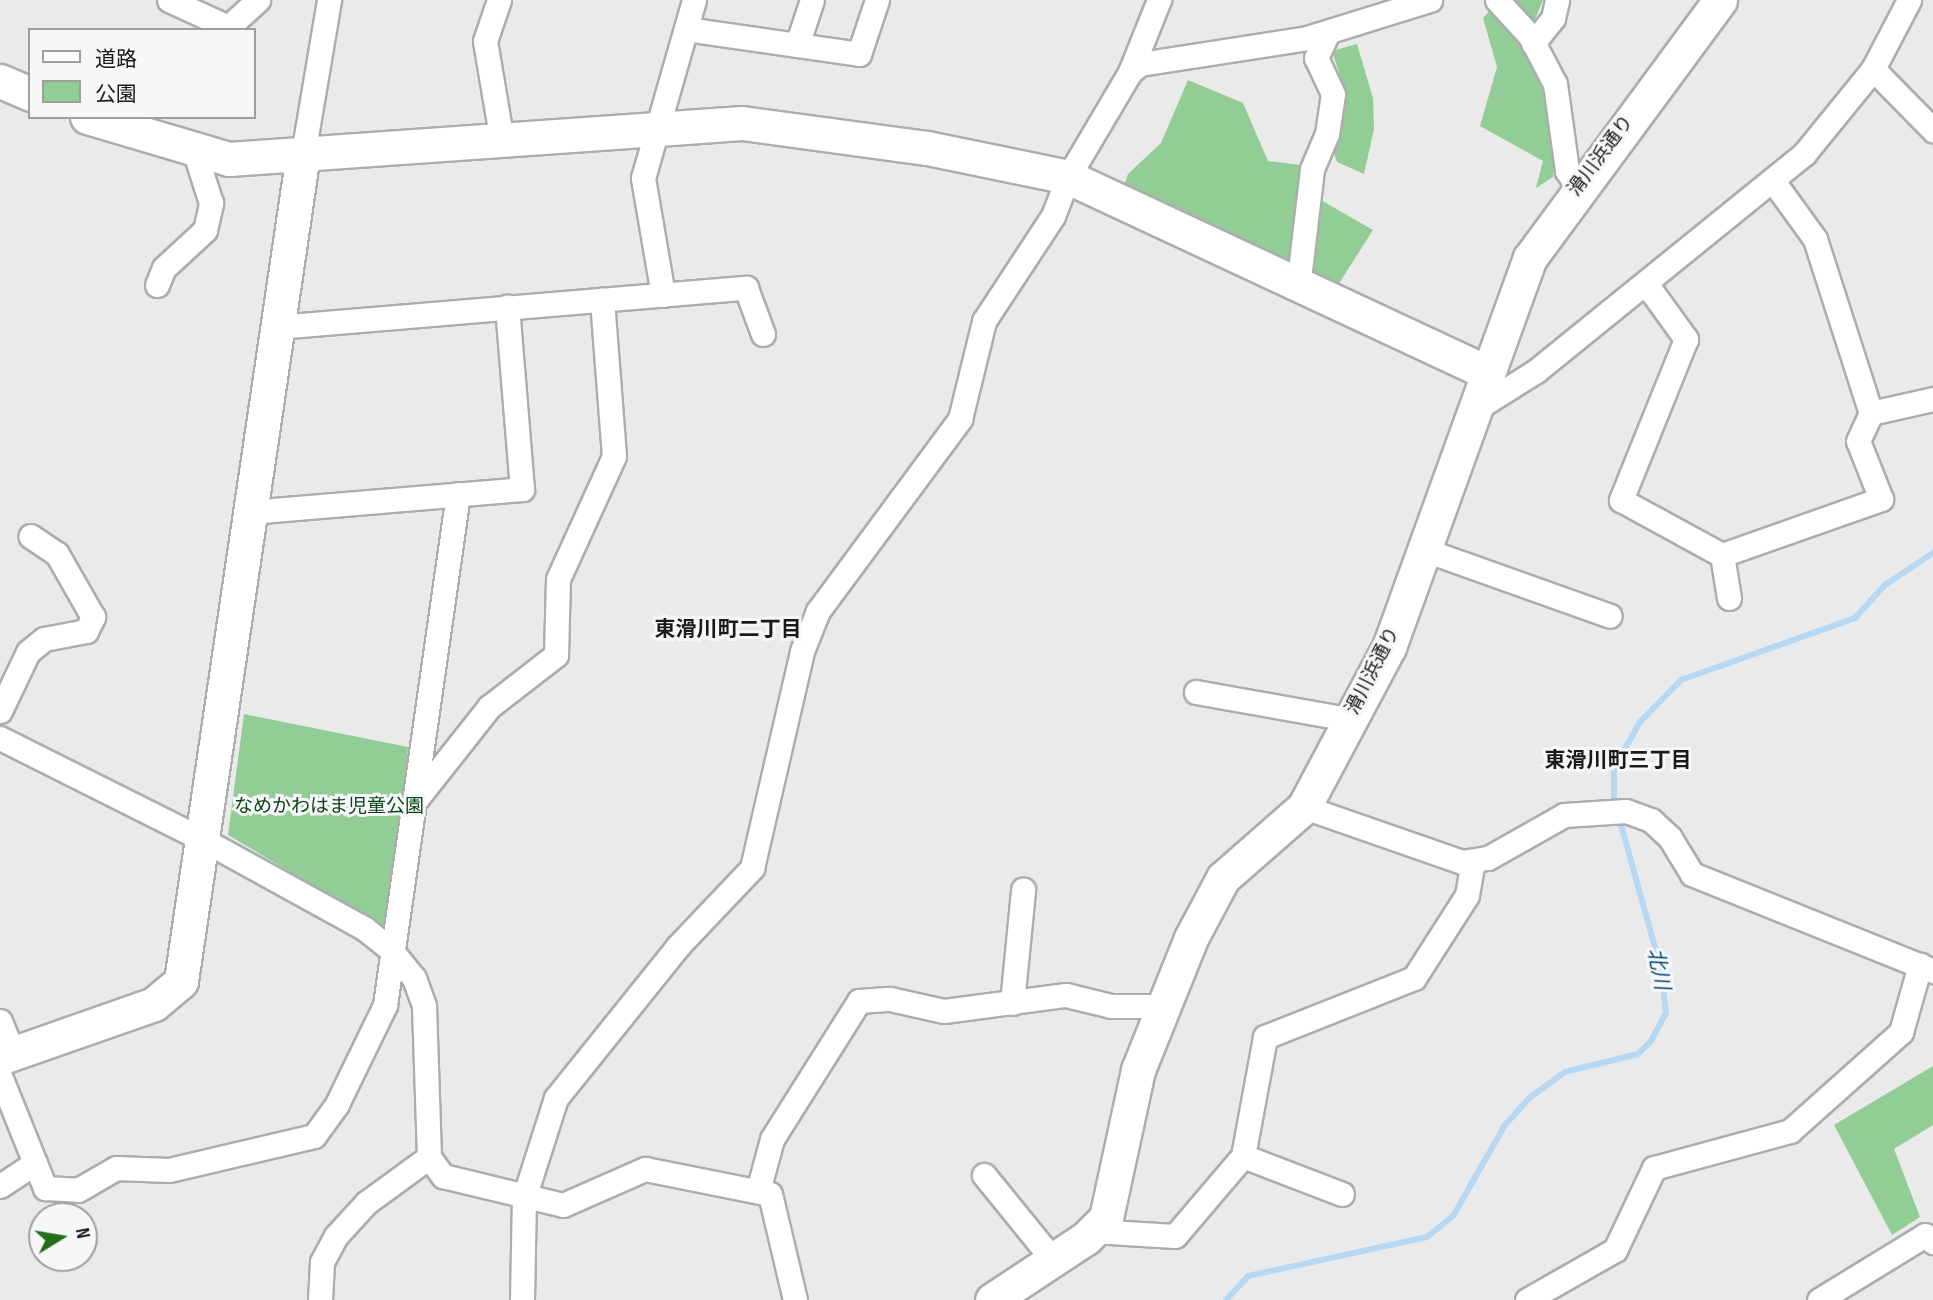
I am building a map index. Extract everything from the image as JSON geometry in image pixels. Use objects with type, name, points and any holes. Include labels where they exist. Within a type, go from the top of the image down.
[{"type":"street","points":[[169,0],[227,28],[258,0]]},
{"type":"street","points":[[4,1063],[154,1004],[181,981],[303,154],[330,0]]},
{"type":"street","points":[[499,0],[485,41],[502,141]]},
{"type":"street","points":[[663,295],[643,178],[694,0]]},
{"type":"street","points":[[797,45],[812,0]]},
{"type":"street","points":[[686,29],[859,54],[877,0]]},
{"type":"street","points":[[522,1300],[524,1198],[556,1098],[678,946],[752,868],[802,650],[818,611],[960,419],[984,321],[1053,216],[1068,177],[1130,72],[1159,0]]},
{"type":"street","points":[[1130,72],[1140,64],[1328,32],[1430,0]]},
{"type":"street","points":[[1497,0],[1533,43],[1555,84],[1567,171],[1578,187]]},
{"type":"street","points":[[1533,43],[1553,18],[1557,0]]},
{"type":"street","name":"滑川浜通り","points":[[992,1300],[1054,1261],[1094,1231],[1106,1218],[1138,1070],[1164,1006],[1223,878],[1304,807],[1348,719],[1389,647],[1425,550],[1484,371],[1530,258],[1578,187],[1720,0]]},
{"type":"street","points":[[1471,412],[1518,385],[1647,285],[1813,145],[1873,69],[1909,0]]},
{"type":"street","points":[[1298,287],[1312,169],[1327,134],[1334,94],[1316,58],[1328,32]]},
{"type":"street","points":[[1873,69],[1933,130]]},
{"type":"street","points":[[0,81],[28,93]]},
{"type":"street","points":[[99,119],[164,131],[195,153],[238,159],[742,123],[827,130],[1068,177],[1298,287],[1484,371]]},
{"type":"street","points":[[158,285],[164,268],[205,230],[211,203],[195,153]]},
{"type":"street","points":[[1647,285],[1686,339],[1621,500],[1723,555],[1881,499],[1858,441],[1871,413],[1815,239],[1773,181]]},
{"type":"street","points":[[277,327],[746,288],[763,334]]},
{"type":"street","points":[[414,802],[489,706],[556,655],[558,579],[614,456],[603,299]]},
{"type":"street","points":[[249,512],[522,489],[507,307]]},
{"type":"street","points":[[1871,413],[1933,399]]},
{"type":"street","points":[[0,1021],[4,1063],[45,1188],[78,1190],[116,1168],[169,1170],[314,1136],[337,1104],[385,1005],[458,494]]},
{"type":"street","points":[[0,711],[28,652],[44,639],[86,631],[93,617],[57,554],[30,536]]},
{"type":"street","points":[[1425,550],[1611,616]]},
{"type":"street","points":[[1723,555],[1729,598]]},
{"type":"street","points":[[1196,692],[1348,719]]},
{"type":"street","points":[[3,747],[200,838],[364,928],[392,951],[414,978],[424,1006],[429,1157],[443,1175],[524,1198],[563,1205],[645,1169],[758,1191],[776,1200],[795,1300]]},
{"type":"street","points":[[1304,807],[1473,861],[1489,859],[1564,815],[1626,811],[1651,820],[1670,838],[1692,873],[1927,968],[1900,1032],[1800,1123],[1654,1168],[1615,1250],[1527,1300]]},
{"type":"street","points":[[1094,1231],[1175,1236],[1243,1156],[1265,1037],[1414,978],[1467,895],[1473,861]]},
{"type":"street","points":[[1012,1003],[1023,890]]},
{"type":"street","points":[[758,1191],[772,1139],[859,1001],[890,999],[944,1011],[1066,995],[1111,1006],[1164,1006]]},
{"type":"street","points":[[1243,1156],[1342,1194]]},
{"type":"street","points":[[320,1300],[322,1262],[335,1236],[366,1203],[429,1157]]},
{"type":"street","points":[[0,1186],[35,1163]]},
{"type":"street","points":[[984,1175],[1054,1261]]},
{"type":"street","points":[[1819,1300],[1925,1235],[1933,1242]]},
{"type":"green space","points":[[1500,0],[1543,0],[1531,29],[1548,90],[1555,164],[1553,177],[1536,188],[1543,161],[1480,126],[1497,67],[1483,18]]},
{"type":"green space","points":[[1357,44],[1373,98],[1374,129],[1364,174],[1337,162],[1334,153],[1347,97],[1332,51]]},
{"type":"green space","points":[[1188,80],[1243,103],[1268,161],[1301,165],[1292,267],[1123,188],[1128,174],[1161,143]]},
{"type":"green space","points":[[1319,199],[1373,230],[1338,285],[1304,276]]},
{"type":"green space","name":"なめかわはま児童公園","points":[[244,714],[408,747],[395,934],[228,835]]},
{"type":"green space","points":[[1933,1066],[1933,1125],[1894,1149],[1920,1217],[1892,1235],[1834,1125]]},
{"type":"waterway","name":"北川","points":[[1226,1300],[1248,1276],[1427,1237],[1453,1216],[1505,1125],[1529,1098],[1565,1072],[1638,1054],[1651,1041],[1666,1013],[1661,969],[1614,800],[1614,768],[1640,722],[1681,680],[1855,618],[1885,585],[1933,553]]},
{"type":"district","name":"東滑川町二丁目","points":[[728,630]]},
{"type":"district","name":"東滑川町三丁目","points":[[1618,761]]}]
